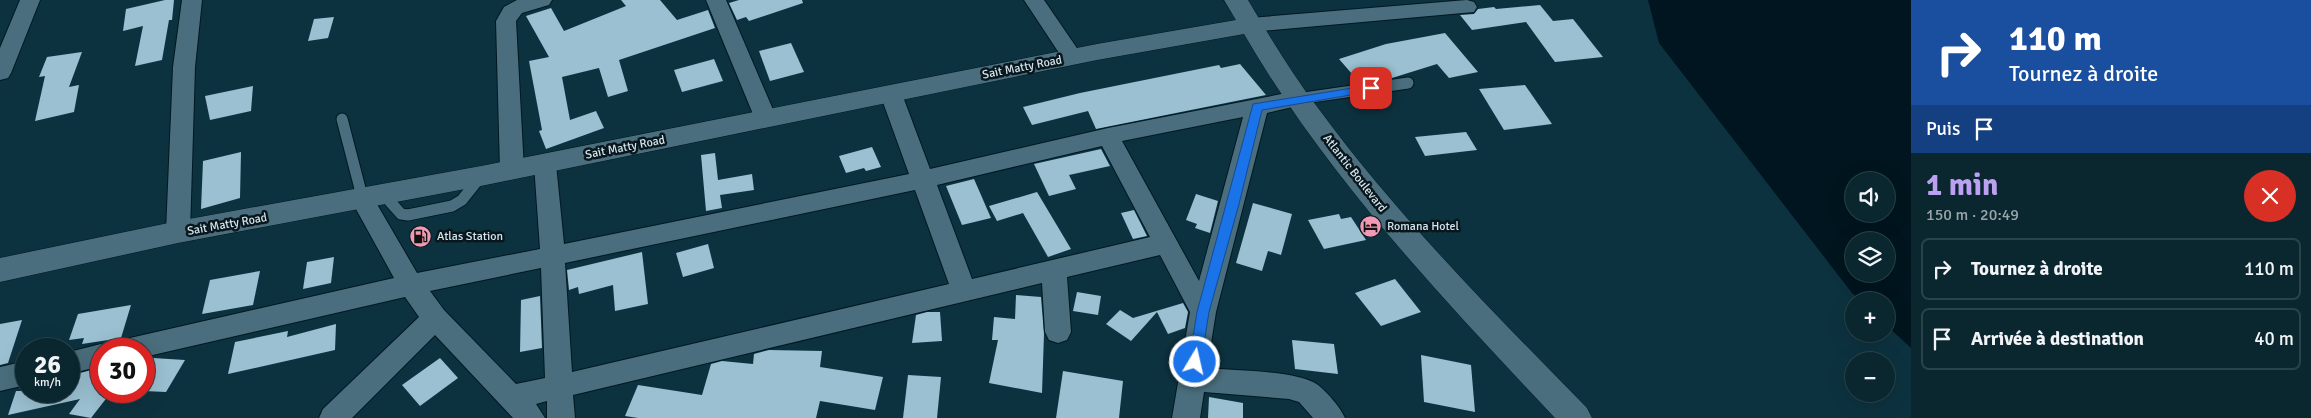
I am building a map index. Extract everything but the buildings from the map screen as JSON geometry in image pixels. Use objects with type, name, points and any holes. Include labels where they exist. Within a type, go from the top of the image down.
[{"type":"street","points":[[0,73],[30,0]]},
{"type":"street","points":[[178,232],[184,67],[192,0]]},
{"type":"street","points":[[512,170],[506,21],[508,12],[513,9],[542,0]]},
{"type":"street","points":[[716,0],[766,119]]},
{"type":"street","points":[[1034,0],[1072,57]]},
{"type":"street","name":"Atlantic Boulevard","points":[[1236,0],[1297,99],[1372,196],[1451,288],[1576,418]]},
{"type":"street","points":[[1250,25],[1467,7]]},
{"type":"street","name":"Sait Matty Road","points":[[0,270],[178,232],[374,198],[1072,57],[1250,25]]},
{"type":"street","points":[[891,94],[964,290]]},
{"type":"street","points":[[155,343],[411,284],[922,180],[1108,136],[1297,99]]},
{"type":"street","points":[[1186,418],[1203,312],[1233,204],[1257,107]]},
{"type":"street","points":[[1108,136],[1164,244],[1203,312]]},
{"type":"street","points":[[545,164],[550,213],[561,418]]},
{"type":"street","points":[[374,198],[411,284],[436,318],[531,418]]},
{"type":"street","points":[[510,398],[1164,244]]},
{"type":"street","points":[[1054,270],[1058,332]]},
{"type":"street","points":[[333,418],[436,318]]},
{"type":"street","points":[[0,378],[15,375]]},
{"type":"street","points":[[1192,379],[1289,387],[1308,393],[1331,418]]},
{"type":"lane","points":[[1297,99],[1408,83]]},
{"type":"lane","points":[[342,119],[374,198]]},
{"type":"water","points":[[1648,0],[1911,0],[1911,348],[1895,333],[1895,292],[1851,292],[1659,43]]},
{"type":"place","name":"Romana Hotel","points":[[1371,226]]},
{"type":"place","name":"Atlas Station","points":[[421,236]]},
{"type":"route","points":[[1195,362],[1203,312],[1233,204],[1257,107],[1371,88]]}]
